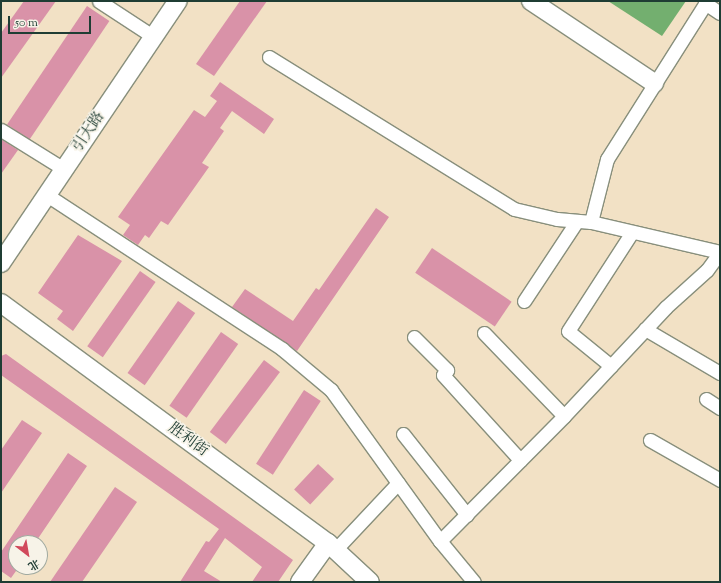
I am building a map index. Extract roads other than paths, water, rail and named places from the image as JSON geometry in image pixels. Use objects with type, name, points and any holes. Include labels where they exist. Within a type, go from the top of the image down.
[{"type":"street","points":[[99,1],[154,37]]},
{"type":"street","name":"引大路","points":[[1,263],[178,1]]},
{"type":"street","points":[[531,1],[654,83]]},
{"type":"street","points":[[591,222],[607,159],[706,2],[720,13]]},
{"type":"street","points":[[269,57],[514,209],[557,219],[591,222],[720,252],[707,270],[645,329],[564,416],[440,541]]},
{"type":"street","points":[[1,130],[64,169]]},
{"type":"street","points":[[46,195],[282,349],[331,390],[440,541],[474,582]]},
{"type":"street","points":[[524,301],[577,221]]},
{"type":"street","points":[[611,366],[568,331],[632,232]]},
{"type":"street","name":"胜利街","points":[[1,303],[328,548],[370,582]]},
{"type":"street","name":"胜利街","points":[[1,315],[328,548],[352,582]]},
{"type":"street","points":[[645,329],[720,373]]},
{"type":"street","points":[[484,333],[564,416]]},
{"type":"street","points":[[414,337],[447,370],[443,375],[520,460]]},
{"type":"street","points":[[706,399],[720,408]]},
{"type":"street","points":[[403,434],[467,515]]},
{"type":"street","points":[[650,440],[720,480]]},
{"type":"street","points":[[300,582],[328,548],[398,483]]}]
